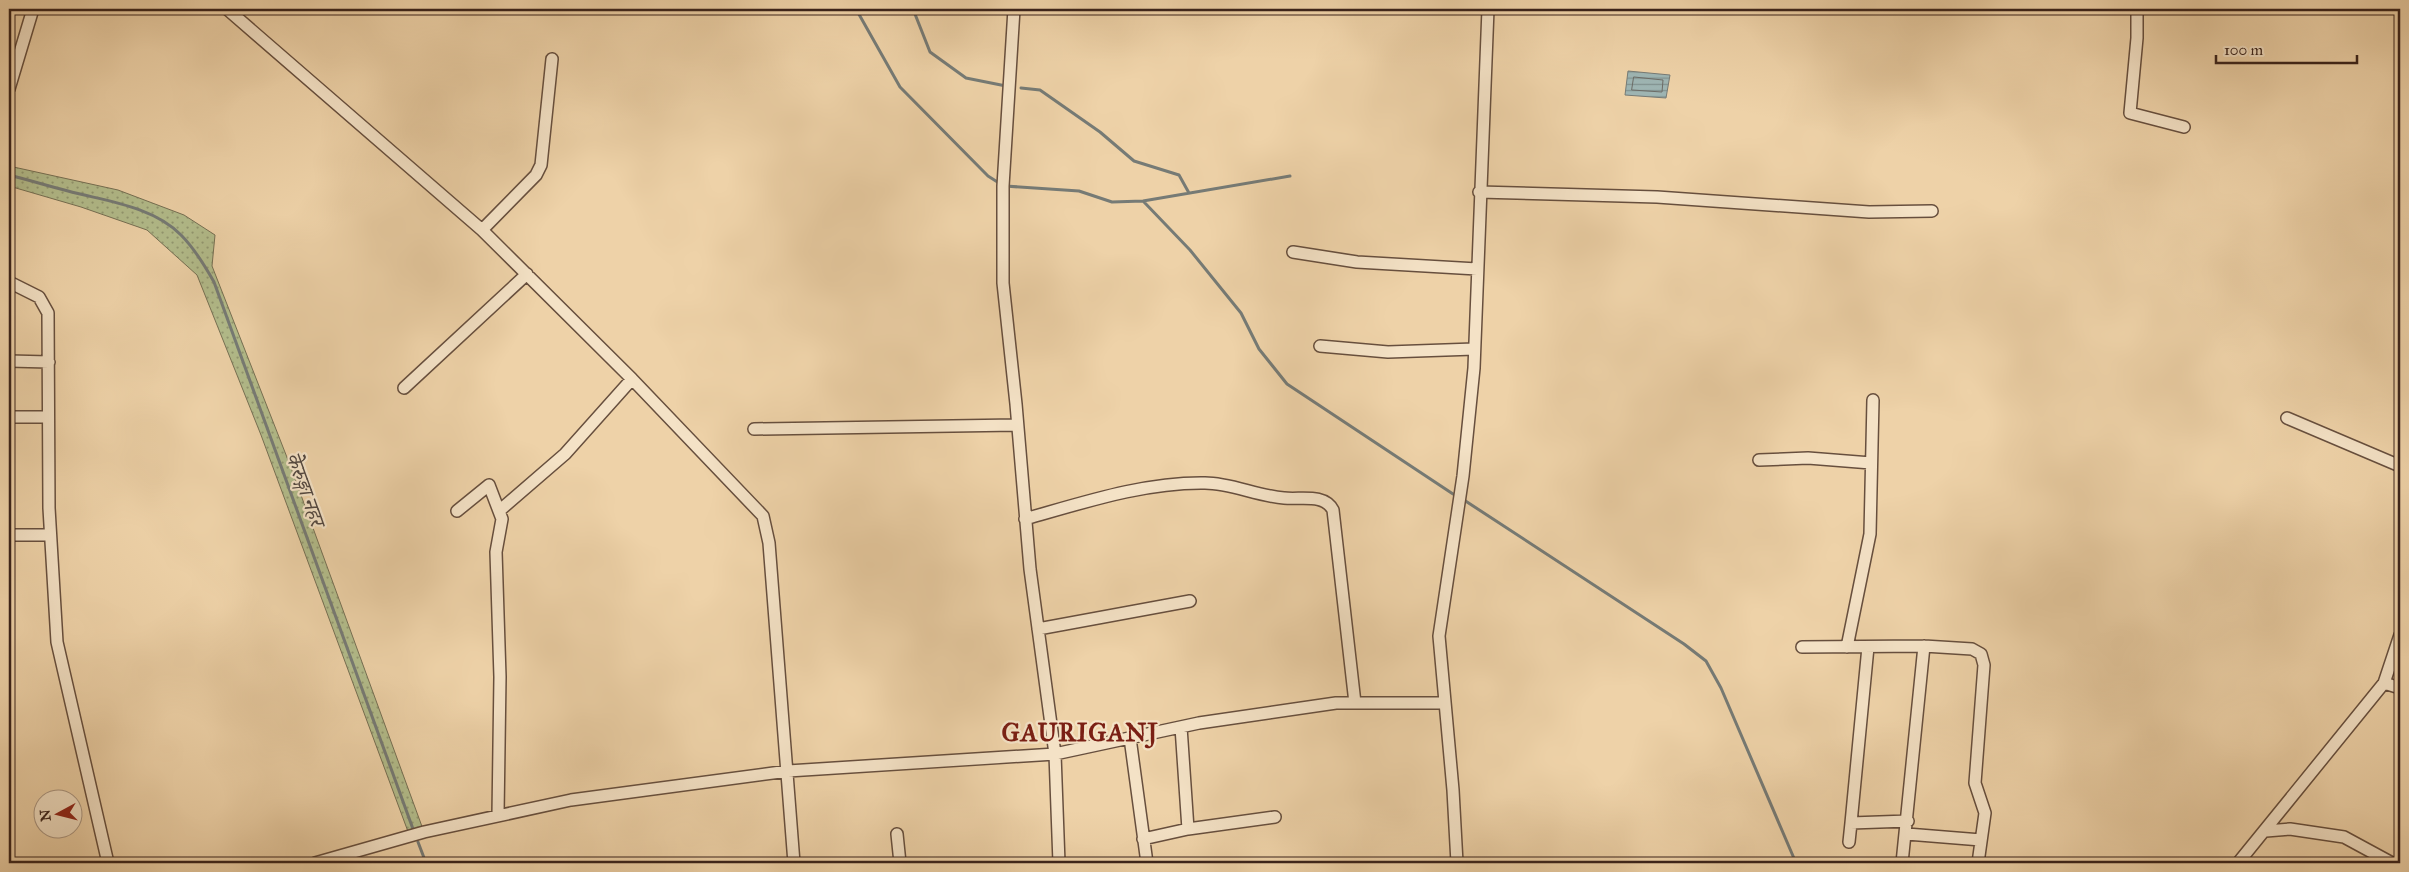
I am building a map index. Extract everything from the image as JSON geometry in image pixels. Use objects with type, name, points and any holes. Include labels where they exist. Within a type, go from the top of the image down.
[{"type":"street","points":[[9,89],[32,9]]},
{"type":"street","points":[[227,9],[482,230],[632,379],[763,516],[769,543],[794,863]]},
{"type":"street","points":[[1014,9],[1001,252],[1024,519],[1055,754],[1059,863]]},
{"type":"street","points":[[1457,863],[1439,636],[1463,476],[1474,349],[1488,9]]},
{"type":"street","points":[[2137,9],[2137,38],[2130,113],[2184,127]]},
{"type":"street","points":[[482,230],[536,174],[541,166],[552,59]]},
{"type":"street","points":[[1479,192],[1648,197],[1869,212],[1932,211]]},
{"type":"street","points":[[1293,252],[1357,262],[1477,269]]},
{"type":"street","points":[[404,388],[528,274]]},
{"type":"street","points":[[9,282],[30,291],[44,304],[49,322],[50,536],[57,642],[108,863]]},
{"type":"street","points":[[1320,346],[1388,352],[1474,349]]},
{"type":"street","points":[[9,360],[49,362]]},
{"type":"street","points":[[498,511],[564,454],[632,379]]},
{"type":"street","points":[[1847,647],[1870,534],[1873,400]]},
{"type":"street","points":[[9,417],[48,417]]},
{"type":"street","points":[[2287,418],[2400,466]]},
{"type":"street","points":[[754,429],[1016,425]]},
{"type":"street","points":[[1759,460],[1808,458],[1871,463]]},
{"type":"street","points":[[1024,519],[1152,488],[1193,483],[1207,483],[1282,498],[1322,500],[1330,504],[1333,510],[1355,703]]},
{"type":"street","points":[[457,511],[489,484],[502,519],[496,552],[500,677],[498,815]]},
{"type":"street","points":[[9,536],[50,536]]},
{"type":"street","points":[[1038,629],[1190,601]]},
{"type":"street","points":[[2238,863],[2266,831],[2384,683],[2400,635]]},
{"type":"street","points":[[1848,842],[1868,646]]},
{"type":"street","points":[[1802,647],[1924,646],[1972,649],[1981,654],[1984,664],[1975,783],[1985,813],[1978,863]]},
{"type":"street","points":[[1902,863],[1907,834],[1924,646]]},
{"type":"street","points":[[2384,683],[2400,688]]},
{"type":"street","points":[[315,863],[424,832],[571,800],[788,771],[1055,754],[1182,727],[1336,703],[1445,703]]},
{"type":"street","points":[[1182,727],[1188,829]]},
{"type":"street","points":[[1130,738],[1147,863]]},
{"type":"street","points":[[1143,839],[1188,829],[1275,817]]},
{"type":"street","points":[[1851,823],[1908,821]]},
{"type":"street","points":[[2266,831],[2290,828],[2344,837],[2392,863]]},
{"type":"street","points":[[896,834],[900,863]]},
{"type":"street","points":[[1907,834],[1981,840]]},
{"type":"green space","points":[[9,166],[118,190],[184,215],[215,235],[212,266],[290,465],[424,832],[410,837],[261,435],[197,275],[147,230],[81,207],[9,186]]},
{"type":"water","points":[[1628,71],[1670,75],[1666,98],[1625,95]]},
{"type":"waterway","points":[[856,9],[900,87],[988,176],[999,183]]},
{"type":"waterway","points":[[913,9],[930,52],[966,78],[1006,86]]},
{"type":"waterway","points":[[1021,88],[1040,90],[1100,132],[1134,161],[1179,175],[1189,193]]},
{"type":"waterway","name":"केेरुङ्गा नहर","points":[[9,175],[128,206],[157,217],[181,235],[203,264],[214,282],[413,829]]},
{"type":"waterway","points":[[1005,186],[1079,191],[1112,202],[1143,201],[1290,176]]},
{"type":"waterway","points":[[1144,202],[1190,250],[1241,313],[1259,349],[1287,384],[1453,494]]},
{"type":"waterway","points":[[1464,500],[1684,644],[1706,661],[1721,688],[1796,863]]},
{"type":"waterway","name":"केेरुङ्गा नहर","points":[[418,842],[426,863]]},
{"type":"district","name":"GAURIGANJ","points":[[1080,732]]}]
